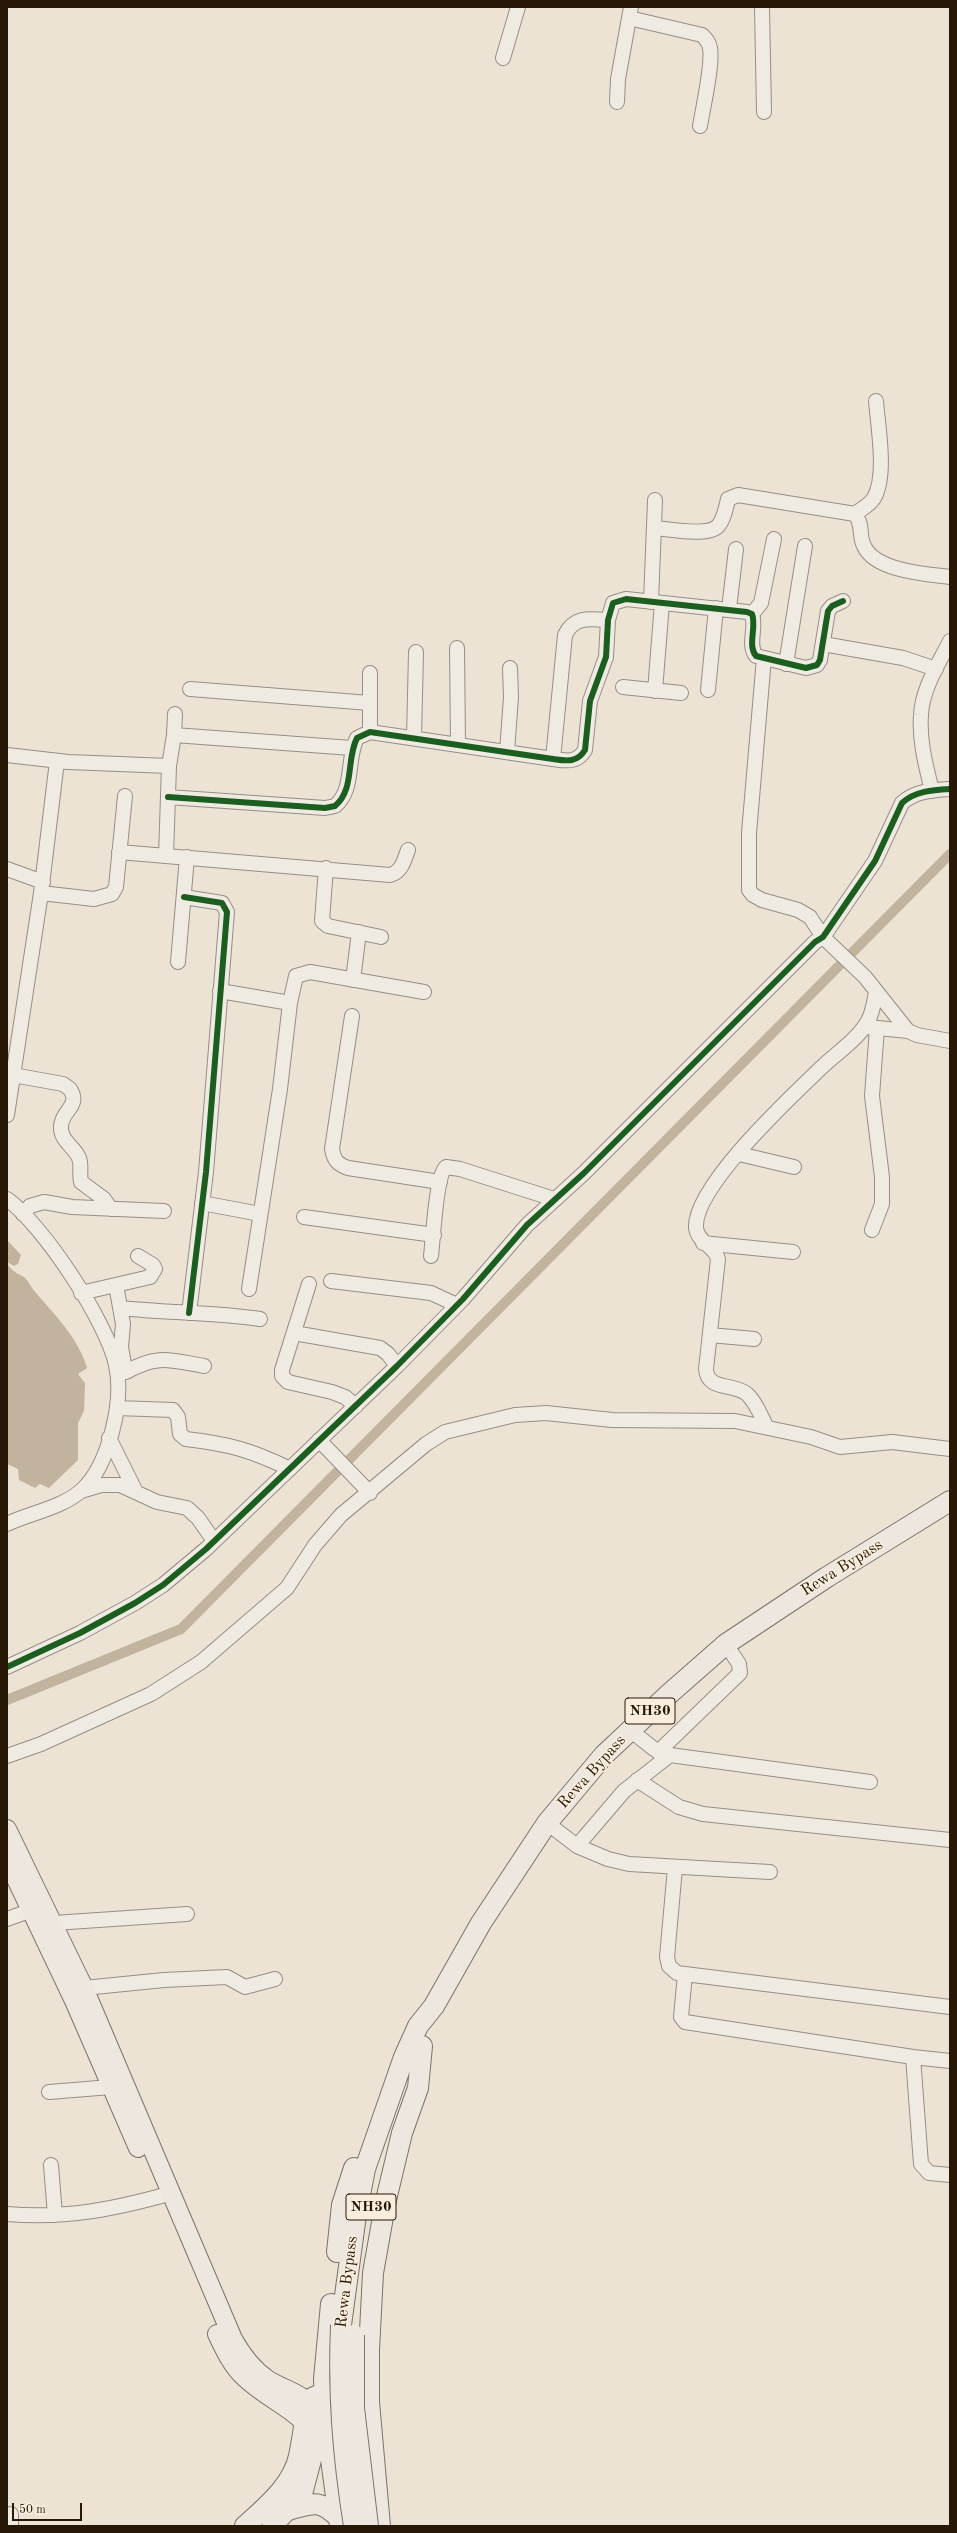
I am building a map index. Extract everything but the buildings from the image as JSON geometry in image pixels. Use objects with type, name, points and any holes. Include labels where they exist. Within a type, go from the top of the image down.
[{"type":"highway","name":"Rewa Bypass","points":[[345,2523],[346,2476],[340,2407],[341,2325],[356,2215],[365,2169],[398,2089],[418,2026],[434,2006],[481,1924],[547,1823],[582,1779],[630,1730],[726,1644],[827,1577],[950,1501]]},
{"type":"highway","name":"Rewa Bypass","points":[[368,2526],[354,2408],[354,2327],[367,2223],[389,2136],[398,2089],[429,2032],[434,2006]]},
{"type":"highway","points":[[245,2526],[277,2496],[291,2475],[299,2457],[304,2420],[324,2379],[342,2205],[367,2123],[384,2074],[396,2049],[404,2037],[418,2026]]},
{"type":"highway","points":[[380,2526],[369,2391],[370,2320],[373,2273],[386,2200],[402,2134],[418,2088],[422,2046]]},
{"type":"highway","points":[[317,2396],[369,2391]]},
{"type":"highway","points":[[317,2396],[322,2428],[345,2523]]},
{"type":"highway","points":[[322,2428],[371,2415]]},
{"type":"highway","points":[[272,2526],[302,2494],[322,2428]]},
{"type":"highway","points":[[288,2510],[312,2503],[327,2505],[345,2523]]},
{"type":"main road","points":[[7,1829],[111,2087],[166,2195],[216,2304],[241,2353],[255,2370],[268,2380],[317,2396]]},
{"type":"main road","points":[[7,1860],[32,1910],[47,1926],[84,1988],[228,2357],[245,2378],[304,2420],[322,2428]]},
{"type":"street","points":[[503,58],[518,7]]},
{"type":"street","points":[[762,7],[764,112]]},
{"type":"street","points":[[617,102],[618,79],[630,13],[702,35],[707,40],[710,48],[700,126]]},
{"type":"street","points":[[855,514],[873,500],[880,484],[876,401]]},
{"type":"street","points":[[654,528],[703,532],[713,530],[723,517],[728,499],[738,495],[855,514],[862,524],[862,540],[867,552],[886,564],[899,569],[950,577]]},
{"type":"street","points":[[655,500],[654,528],[657,602],[655,691]]},
{"type":"street","points":[[774,539],[763,598],[752,614],[754,626],[753,652],[764,658],[786,664],[806,668],[817,665],[823,644],[828,611],[832,606],[843,601]]},
{"type":"street","points":[[786,664],[805,546]]},
{"type":"street","points":[[708,690],[723,608],[736,549]]},
{"type":"street","points":[[168,797],[325,808],[336,806],[346,792],[352,748],[357,738],[370,732],[553,759],[575,760],[581,757],[585,750],[590,701],[606,657],[610,608],[619,600],[723,608],[752,614]]},
{"type":"street","points":[[553,759],[565,635],[570,626],[576,621],[608,620]]},
{"type":"street","points":[[932,791],[921,735],[920,713],[936,669],[950,640]]},
{"type":"street","points":[[823,644],[903,658],[936,669]]},
{"type":"street","points":[[457,648],[458,744]]},
{"type":"street","points":[[414,738],[416,652]]},
{"type":"street","points":[[764,658],[749,833],[749,890],[753,895],[762,900],[798,910],[810,917],[826,940],[865,977],[908,1031]]},
{"type":"street","points":[[506,752],[510,697],[510,668]]},
{"type":"street","points":[[370,673],[370,732]]},
{"type":"street","points":[[623,687],[681,694]]},
{"type":"street","points":[[190,689],[370,703]]},
{"type":"street","points":[[166,856],[169,766],[174,735],[175,714]]},
{"type":"street","points":[[174,735],[352,748]]},
{"type":"street","points":[[7,755],[57,761],[169,766]]},
{"type":"street","points":[[7,1115],[42,887],[57,761]]},
{"type":"street","points":[[7,1667],[80,1633],[135,1603],[163,1585],[214,1541],[290,1468],[322,1443],[356,1406],[457,1305],[527,1225],[584,1173],[815,942],[826,940],[875,861],[902,803],[909,797],[932,791],[950,789]]},
{"type":"street","points":[[7,870],[42,887],[94,899],[112,894],[116,887],[125,796]]},
{"type":"street","points":[[119,852],[326,868],[390,875],[397,874],[408,850]]},
{"type":"street","points":[[178,962],[187,857]]},
{"type":"street","points":[[326,868],[322,921],[328,926],[381,937]]},
{"type":"street","points":[[184,897],[218,902],[225,906],[227,912],[202,1203],[189,1313]]},
{"type":"street","points":[[353,980],[359,932]]},
{"type":"street","points":[[249,1289],[280,1089],[290,1003],[296,976],[303,973],[424,992]]},
{"type":"street","points":[[220,991],[290,1003]]},
{"type":"street","points":[[872,1230],[882,1204],[882,1177],[872,1096],[871,1028],[876,992]]},
{"type":"street","points":[[352,1016],[332,1149],[334,1158],[339,1165],[348,1168],[440,1182]]},
{"type":"street","points":[[766,1426],[749,1395],[739,1389],[708,1380],[706,1369],[718,1259],[715,1253],[703,1243],[696,1227],[703,1201],[715,1180],[782,1106],[871,1028],[908,1031],[917,1035],[950,1041]]},
{"type":"street","points":[[13,1075],[62,1084],[70,1089],[74,1101],[62,1122],[63,1136],[79,1159],[81,1182],[104,1199],[111,1209]]},
{"type":"street","points":[[739,1154],[794,1167]]},
{"type":"street","points":[[431,1256],[443,1169],[451,1166],[554,1199]]},
{"type":"street","points":[[7,1199],[23,1214],[42,1236],[81,1293],[110,1345],[119,1386],[121,1408]]},
{"type":"street","points":[[23,1214],[30,1206],[44,1202],[72,1207],[164,1211]]},
{"type":"street","points":[[202,1203],[260,1214]]},
{"type":"street","points":[[304,1217],[434,1235]]},
{"type":"street","points":[[703,1243],[793,1252]]},
{"type":"street","points":[[81,1293],[150,1277],[153,1274],[154,1264],[138,1256]]},
{"type":"street","points":[[331,1281],[431,1293],[457,1305]]},
{"type":"street","points":[[309,1284],[282,1370],[283,1379],[288,1382],[338,1394],[356,1406]]},
{"type":"street","points":[[81,1491],[100,1464],[128,1387],[121,1347],[123,1324],[116,1285]]},
{"type":"street","points":[[120,1308],[225,1314],[260,1319]]},
{"type":"street","points":[[294,1333],[380,1348],[388,1354],[397,1366]]},
{"type":"street","points":[[710,1335],[754,1339]]},
{"type":"street","points":[[126,1372],[141,1363],[162,1359],[204,1366]]},
{"type":"street","points":[[121,1408],[173,1410],[178,1417],[180,1434],[186,1439],[256,1452],[290,1468]]},
{"type":"street","points":[[7,1756],[41,1744],[144,1698],[201,1662],[287,1588],[322,1535],[366,1489],[440,1434],[526,1413],[546,1413],[612,1420],[718,1420],[766,1426],[811,1437],[840,1448],[892,1442],[950,1449]]},
{"type":"street","points":[[109,1438],[135,1490]]},
{"type":"street","points":[[322,1443],[366,1489]]},
{"type":"street","points":[[7,1524],[58,1504],[81,1491],[109,1484],[135,1490],[157,1502],[180,1505],[193,1512],[214,1541]]},
{"type":"street","points":[[577,1846],[614,1802],[664,1754],[740,1673],[739,1664],[726,1644]]},
{"type":"street","points":[[630,1730],[664,1754],[870,1782]]},
{"type":"street","points":[[637,1780],[679,1807],[703,1814],[950,1840]]},
{"type":"street","points":[[547,1823],[577,1846],[608,1859],[629,1864],[675,1868],[770,1872]]},
{"type":"street","points":[[675,1868],[668,1962],[672,1970],[685,1974],[950,2007]]},
{"type":"street","points":[[7,1919],[32,1910]]},
{"type":"street","points":[[47,1926],[186,1914]]},
{"type":"street","points":[[685,1974],[681,2017],[685,2022],[913,2058],[950,2061]]},
{"type":"street","points":[[84,1988],[164,1980],[227,1977],[245,1987],[275,1979]]},
{"type":"street","points":[[913,2058],[921,2164],[929,2173],[950,2175]]},
{"type":"street","points":[[48,2092],[111,2087]]},
{"type":"street","points":[[51,2165],[55,2215]]},
{"type":"street","points":[[7,2214],[55,2215],[111,2210],[166,2195]]},
{"type":"shaded area","points":[[7,1240],[21,1255],[18,1264],[14,1266],[7,1262]]},
{"type":"shaded area","points":[[7,1263],[15,1272],[27,1280],[66,1328],[78,1347],[87,1368],[78,1374],[85,1383],[84,1411],[78,1423],[78,1460],[49,1488],[40,1484],[35,1488],[19,1480],[18,1469],[7,1464]]},
{"type":"waterway","points":[[7,1700],[181,1629],[950,854]]},
{"type":"cycle path","points":[[168,797],[325,808],[335,806],[341,799],[348,783],[352,755],[357,738],[370,732],[558,760],[575,759],[585,750],[590,701],[606,657],[608,620],[613,603],[626,599],[747,612],[752,614],[752,647],[756,656],[806,668],[817,665],[820,660],[828,611],[832,606],[843,601]]},
{"type":"cycle path","points":[[7,1667],[80,1633],[135,1603],[163,1585],[206,1549],[397,1366],[463,1299],[527,1225],[584,1173],[815,942],[823,937],[875,861],[902,803],[918,794],[950,789]]},
{"type":"cycle path","points":[[184,897],[222,903],[227,912],[206,1172],[189,1313]]}]
